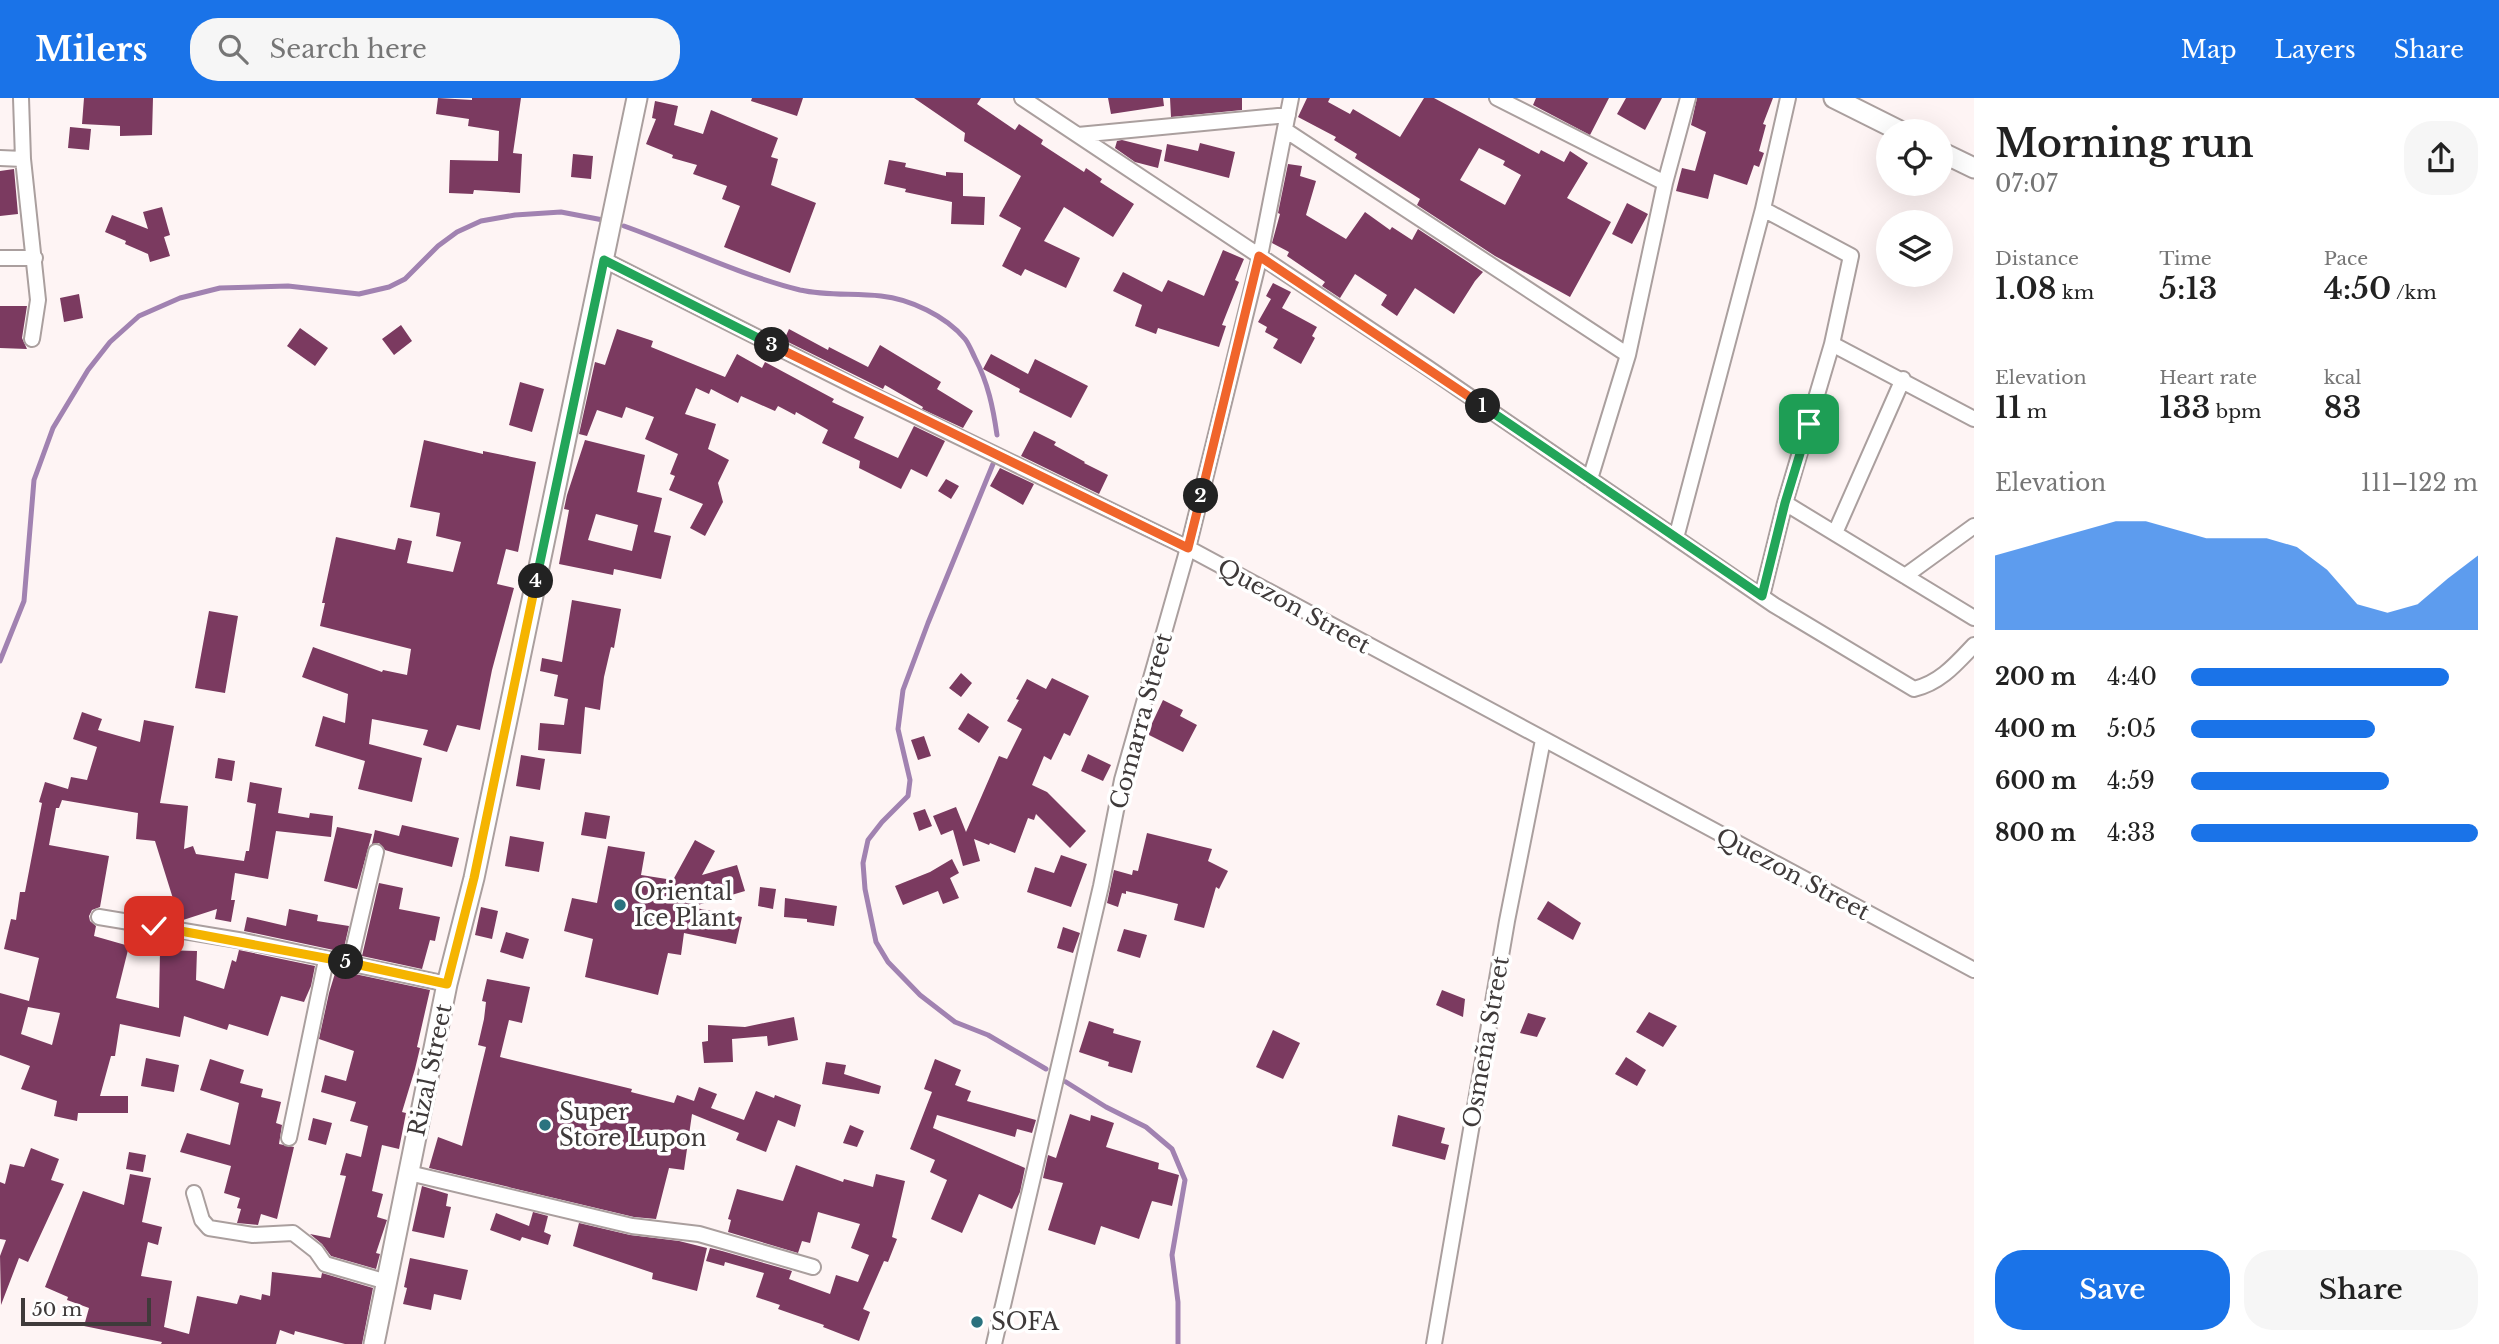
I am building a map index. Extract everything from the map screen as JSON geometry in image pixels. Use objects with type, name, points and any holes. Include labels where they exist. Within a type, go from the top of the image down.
[{"type":"street","points":[[21,98],[23,159],[38,300],[32,339]]},
{"type":"street","name":"Rizal Street","points":[[374,1344],[447,984],[474,878],[610,263],[637,98]]},
{"type":"street","points":[[1021,98],[1428,368],[1762,596],[1914,689],[1928,686],[1947,673],[1974,645]]},
{"type":"street","name":"Comarra Street","points":[[994,1344],[1098,899],[1122,780],[1188,548],[1259,256],[1291,98]]},
{"type":"street","points":[[1497,98],[1665,183]]},
{"type":"street","points":[[1590,479],[1628,355],[1665,183],[1688,98]]},
{"type":"street","points":[[1676,538],[1763,209],[1787,98]]},
{"type":"street","points":[[1833,98],[1876,119]]},
{"type":"street","points":[[1078,135],[1286,122],[1628,355]]},
{"type":"street","points":[[0,158],[23,159]]},
{"type":"street","points":[[1953,158],[1974,168]]},
{"type":"street","points":[[1762,596],[1785,503],[1832,344],[1851,256],[1763,209]]},
{"type":"street","points":[[0,258],[34,258]]},
{"type":"street","name":"Quezon Street","points":[[610,263],[860,389],[1188,548],[1974,970]]},
{"type":"street","points":[[1832,344],[1903,379],[1974,419]]},
{"type":"street","points":[[1835,533],[1903,379]]},
{"type":"street","points":[[1785,503],[1974,618]]},
{"type":"street","points":[[1905,576],[1974,526]]},
{"type":"street","name":"Osmeña Street","points":[[1434,1344],[1507,921],[1543,740]]},
{"type":"street","points":[[350,963],[376,852]]},
{"type":"street","points":[[99,917],[244,942],[447,984]]},
{"type":"street","points":[[289,1138],[326,960]]},
{"type":"street","points":[[409,1173],[632,1226],[699,1234],[813,1267]]},
{"type":"street","points":[[194,1193],[202,1220],[209,1228],[253,1236],[293,1233],[316,1251],[325,1264],[387,1282]]},
{"type":"building","points":[[84,98],[153,98],[152,135],[120,136],[120,126],[82,124]]},
{"type":"building","points":[[438,98],[521,98],[513,153],[522,154],[520,193],[474,190],[473,194],[449,193],[450,160],[498,161],[499,131],[468,126],[469,119],[436,114]]},
{"type":"building","points":[[752,98],[803,98],[797,116],[751,101]]},
{"type":"building","points":[[914,98],[981,98],[977,104],[1015,130],[1019,124],[1043,140],[1041,144],[1084,172],[1086,168],[1102,179],[1100,182],[1134,204],[1113,237],[1064,207],[1044,241],[1080,258],[1066,288],[1025,269],[1021,276],[1002,266],[1021,228],[999,216],[1021,176],[964,141],[965,133]]},
{"type":"building","points":[[1108,98],[1163,98],[1164,106],[1111,114]]},
{"type":"building","points":[[1170,98],[1242,98],[1242,110],[1171,117]]},
{"type":"building","points":[[1307,98],[1330,98],[1328,102],[1350,114],[1353,109],[1400,137],[1424,98],[1434,98],[1539,154],[1541,150],[1564,162],[1570,151],[1588,163],[1567,198],[1611,222],[1570,297],[1495,256],[1417,205],[1420,199],[1355,158],[1357,154],[1334,140],[1336,137],[1298,117]],"holes":[[[1479,148],[1505,161],[1503,165],[1521,175],[1505,205],[1460,180]]]},
{"type":"building","points":[[1536,98],[1609,98],[1590,135],[1533,105]]},
{"type":"building","points":[[1626,98],[1662,98],[1645,130],[1617,114]]},
{"type":"building","points":[[1697,98],[1773,98],[1763,124],[1766,125],[1759,151],[1764,153],[1759,167],[1754,165],[1747,185],[1714,174],[1708,199],[1676,191],[1682,168],[1695,171],[1706,132],[1691,125]]},
{"type":"building","points":[[655,101],[678,106],[674,125],[703,134],[711,110],[778,138],[771,157],[778,159],[771,185],[816,203],[790,273],[724,247],[740,206],[722,199],[727,186],[693,174],[697,165],[672,158],[673,155],[646,144],[656,119],[652,118]]},
{"type":"building","points":[[70,127],[91,129],[89,150],[68,148]]},
{"type":"building","points":[[1117,141],[1162,150],[1158,168],[1135,162],[1115,148]]},
{"type":"building","points":[[1200,143],[1235,152],[1229,178],[1164,161],[1167,144],[1198,151]]},
{"type":"building","points":[[573,154],[593,156],[591,179],[571,177]]},
{"type":"building","points":[[889,160],[906,163],[905,167],[946,176],[946,172],[963,173],[963,196],[985,197],[984,225],[951,224],[952,202],[905,192],[906,189],[884,184]]},
{"type":"building","points":[[1288,164],[1302,166],[1300,176],[1316,181],[1306,215],[1346,239],[1365,212],[1390,230],[1392,227],[1412,240],[1418,229],[1483,272],[1454,314],[1415,288],[1397,316],[1381,305],[1387,295],[1355,274],[1340,298],[1322,286],[1325,282],[1287,256],[1289,252],[1272,243]]},
{"type":"building","points":[[14,169],[18,214],[0,216],[0,171]]},
{"type":"building","points":[[1627,203],[1648,214],[1632,244],[1612,234]]},
{"type":"building","points":[[162,207],[170,235],[164,237],[170,256],[150,262],[148,254],[105,232],[112,215],[148,229],[143,212]]},
{"type":"building","points":[[1223,250],[1244,259],[1235,280],[1239,282],[1222,325],[1226,326],[1219,347],[1158,328],[1156,334],[1135,326],[1142,305],[1113,291],[1123,272],[1162,292],[1168,280],[1204,296]]},
{"type":"building","points":[[1273,283],[1291,292],[1282,308],[1317,327],[1312,336],[1315,338],[1301,364],[1273,348],[1278,339],[1265,332],[1267,327],[1258,322],[1271,299],[1266,296]]},
{"type":"building","points":[[79,294],[83,318],[64,322],[60,298]]},
{"type":"building","points":[[0,306],[27,306],[22,338],[27,349],[0,348]]},
{"type":"building","points":[[401,325],[412,341],[394,355],[382,339]]},
{"type":"building","points":[[300,328],[328,348],[315,366],[287,346]]},
{"type":"building","points":[[617,329],[653,341],[651,347],[725,377],[737,354],[762,368],[765,362],[834,399],[832,402],[864,417],[854,438],[898,458],[914,426],[945,441],[927,477],[911,469],[901,489],[859,468],[860,461],[822,443],[828,430],[796,412],[795,415],[778,406],[775,411],[741,396],[738,403],[711,389],[709,394],[696,388],[685,414],[716,424],[708,449],[729,460],[718,483],[723,502],[705,536],[690,528],[703,504],[669,490],[675,476],[670,474],[678,454],[645,439],[654,417],[626,407],[622,418],[597,410],[587,436],[579,434],[595,362],[605,365]]},
{"type":"building","points":[[789,329],[868,367],[880,345],[941,382],[937,389],[973,411],[963,428],[922,409],[923,407],[885,385],[883,389],[784,340]]},
{"type":"building","points":[[991,354],[1028,374],[1035,359],[1088,386],[1071,418],[1019,392],[1020,389],[983,369]]},
{"type":"building","points":[[520,382],[544,389],[532,432],[509,425]]},
{"type":"building","points":[[1034,431],[1108,475],[1099,494],[1021,456]]},
{"type":"building","points":[[424,440],[483,454],[483,451],[536,462],[518,552],[506,549],[497,584],[514,588],[492,670],[480,730],[457,725],[447,752],[423,745],[428,730],[372,719],[369,744],[422,758],[412,802],[358,789],[365,761],[315,746],[323,716],[345,723],[348,694],[302,677],[313,647],[382,672],[383,670],[407,675],[411,649],[320,626],[325,603],[322,603],[336,537],[395,550],[398,538],[412,541],[407,563],[453,572],[461,542],[436,536],[440,513],[410,507]]},
{"type":"building","points":[[585,440],[645,455],[637,492],[662,498],[654,532],[671,536],[661,579],[614,569],[613,575],[559,564],[569,510],[564,509]],"holes":[[[596,514],[638,525],[632,551],[588,540]]]},
{"type":"building","points":[[1000,468],[1034,484],[1023,505],[990,486]]},
{"type":"building","points":[[946,479],[959,486],[951,499],[938,491]]},
{"type":"building","points":[[572,600],[621,609],[614,648],[611,647],[604,677],[600,710],[585,707],[581,754],[538,750],[540,723],[564,725],[568,699],[554,696],[558,675],[540,671],[542,658],[562,662]]},
{"type":"building","points":[[209,611],[238,616],[225,693],[195,688]]},
{"type":"building","points":[[961,673],[972,683],[961,697],[949,688]]},
{"type":"building","points":[[1052,678],[1089,696],[1070,736],[1064,733],[1051,760],[1044,756],[1032,785],[1047,792],[1086,831],[1070,848],[1036,814],[1034,820],[1028,818],[1015,853],[974,839],[980,861],[963,866],[953,830],[941,835],[933,816],[956,807],[966,832],[999,756],[1007,759],[1022,729],[1007,721],[1027,679],[1046,689]]},
{"type":"building","points":[[1163,700],[1183,710],[1180,716],[1197,725],[1183,752],[1147,734]]},
{"type":"building","points":[[82,712],[102,719],[98,730],[140,742],[144,720],[174,726],[160,803],[188,806],[184,849],[193,846],[196,854],[244,861],[246,851],[249,851],[256,804],[247,802],[250,782],[282,788],[278,813],[309,818],[310,813],[333,816],[331,837],[276,831],[268,879],[235,873],[231,900],[235,900],[231,922],[215,919],[217,909],[180,921],[155,841],[136,839],[138,813],[62,800],[59,808],[56,808],[49,845],[109,856],[100,907],[92,910],[89,916],[96,926],[94,936],[129,946],[116,998],[159,1008],[160,950],[197,951],[196,980],[224,989],[232,960],[236,962],[239,950],[315,966],[304,1002],[281,996],[268,1036],[229,1024],[227,1030],[184,1016],[180,1037],[120,1024],[115,1056],[111,1056],[100,1096],[128,1096],[128,1113],[78,1113],[77,1121],[54,1116],[57,1101],[21,1089],[30,1066],[0,1055],[0,993],[29,1001],[39,958],[4,949],[11,919],[16,920],[20,892],[25,892],[42,803],[39,802],[45,782],[68,789],[71,777],[87,780],[97,747],[73,739]],"holes":[[[28,1007],[60,1013],[52,1045],[21,1034]]]},
{"type":"building","points":[[968,713],[989,727],[979,743],[958,729]]},
{"type":"building","points":[[924,736],[931,756],[918,760],[911,740]]},
{"type":"building","points":[[1088,754],[1111,765],[1103,781],[1081,771]]},
{"type":"building","points":[[521,755],[545,759],[540,790],[516,786]]},
{"type":"building","points":[[218,758],[235,761],[232,781],[215,778]]},
{"type":"building","points":[[925,809],[932,826],[919,831],[913,813]]},
{"type":"building","points":[[585,812],[610,816],[606,839],[581,835]]},
{"type":"building","points":[[402,825],[459,838],[452,867],[385,850],[379,843],[372,844],[375,830],[399,836]]},
{"type":"building","points":[[337,827],[372,834],[357,889],[324,881]]},
{"type":"building","points":[[1147,833],[1212,849],[1208,861],[1228,871],[1219,889],[1216,887],[1204,928],[1174,920],[1178,904],[1126,891],[1126,894],[1122,893],[1118,907],[1107,903],[1114,870],[1132,875],[1133,870],[1138,871]]},
{"type":"building","points":[[510,836],[544,842],[539,872],[505,866]]},
{"type":"building","points":[[695,840],[715,851],[702,875],[737,865],[745,891],[691,907],[742,917],[736,944],[684,933],[681,955],[668,953],[658,995],[585,977],[593,939],[564,931],[572,898],[597,903],[608,846],[645,852],[641,875],[673,880]]},
{"type":"building","points":[[1061,855],[1087,864],[1071,907],[1027,892],[1035,867],[1054,873]]},
{"type":"building","points":[[952,859],[959,873],[950,878],[959,898],[943,904],[938,891],[903,905],[895,886],[930,872]]},
{"type":"building","points":[[379,883],[403,888],[399,909],[440,917],[435,941],[430,940],[422,969],[362,956]]},
{"type":"building","points":[[760,887],[776,889],[773,909],[758,906]]},
{"type":"building","points":[[785,898],[837,906],[834,926],[807,922],[807,919],[784,917]]},
{"type":"building","points":[[1548,901],[1581,923],[1573,940],[1537,919]]},
{"type":"building","points":[[481,907],[498,911],[492,939],[475,935]]},
{"type":"building","points":[[289,909],[318,915],[317,921],[349,926],[343,952],[244,931],[247,917],[286,926]]},
{"type":"building","points":[[1063,927],[1080,933],[1073,953],[1057,948]]},
{"type":"building","points":[[1124,929],[1147,935],[1140,958],[1117,951]]},
{"type":"building","points":[[506,932],[529,939],[523,959],[500,952]]},
{"type":"building","points":[[336,970],[430,990],[417,1047],[420,1048],[402,1112],[406,1113],[399,1149],[382,1145],[372,1191],[383,1194],[377,1217],[387,1220],[376,1253],[380,1254],[376,1269],[331,1256],[310,1234],[330,1238],[346,1176],[340,1175],[346,1153],[361,1157],[368,1126],[350,1121],[356,1102],[321,1092],[325,1075],[346,1081],[354,1051],[319,1039]]},
{"type":"building","points":[[487,979],[530,987],[522,1023],[509,1020],[500,1057],[632,1089],[631,1092],[674,1103],[677,1095],[694,1101],[699,1087],[717,1094],[711,1108],[744,1120],[756,1091],[774,1098],[775,1095],[801,1105],[795,1127],[778,1120],[766,1152],[736,1140],[739,1133],[692,1114],[684,1170],[669,1168],[656,1219],[634,1217],[429,1168],[438,1137],[462,1146],[486,1047],[478,1045],[484,1019],[486,1002],[482,1001]]},
{"type":"building","points":[[1442,990],[1465,999],[1463,1017],[1436,1005]]},
{"type":"building","points":[[1649,1012],[1677,1026],[1663,1047],[1636,1032]]},
{"type":"building","points":[[1528,1013],[1546,1018],[1537,1037],[1520,1033]]},
{"type":"building","points":[[794,1017],[798,1040],[768,1046],[767,1036],[732,1039],[733,1062],[704,1063],[702,1042],[708,1041],[708,1025],[745,1027]]},
{"type":"building","points":[[1089,1021],[1114,1029],[1113,1033],[1141,1041],[1132,1073],[1108,1066],[1109,1062],[1079,1052]]},
{"type":"building","points":[[1273,1030],[1300,1043],[1283,1079],[1256,1067]]},
{"type":"building","points":[[1626,1057],[1646,1070],[1637,1086],[1615,1074]]},
{"type":"building","points":[[146,1058],[179,1065],[174,1092],[141,1086]]},
{"type":"building","points":[[210,1059],[244,1070],[240,1083],[263,1089],[261,1097],[281,1102],[276,1123],[282,1125],[279,1144],[294,1147],[277,1219],[261,1214],[258,1225],[237,1223],[241,1209],[237,1208],[240,1198],[224,1193],[231,1166],[180,1152],[187,1133],[230,1145],[239,1103],[200,1090]]},
{"type":"building","points":[[935,1059],[961,1070],[955,1085],[971,1091],[967,1101],[1036,1120],[1032,1133],[1017,1129],[1015,1137],[937,1115],[933,1128],[1025,1168],[1020,1192],[1012,1209],[979,1194],[962,1233],[931,1219],[947,1180],[930,1172],[935,1160],[910,1149],[932,1092],[924,1089]]},
{"type":"building","points":[[826,1062],[846,1065],[844,1074],[881,1086],[879,1094],[822,1084]]},
{"type":"building","points":[[1070,1114],[1090,1121],[1091,1115],[1114,1123],[1106,1147],[1159,1163],[1158,1169],[1179,1175],[1172,1206],[1152,1201],[1139,1239],[1101,1226],[1095,1245],[1048,1230],[1063,1183],[1043,1178],[1048,1155],[1056,1158]]},
{"type":"building","points":[[1398,1115],[1445,1128],[1441,1143],[1449,1145],[1445,1160],[1392,1146]]},
{"type":"building","points":[[313,1118],[332,1123],[326,1145],[308,1140]]},
{"type":"building","points":[[850,1125],[864,1131],[857,1147],[843,1143]]},
{"type":"building","points":[[31,1148],[59,1159],[51,1180],[64,1184],[28,1262],[19,1258],[1,1305],[0,1256],[6,1240],[0,1239],[0,1182],[5,1184],[10,1164],[24,1167]]},
{"type":"building","points":[[129,1152],[146,1155],[143,1172],[126,1169]]},
{"type":"building","points":[[796,1165],[843,1182],[844,1179],[873,1187],[876,1174],[905,1181],[892,1237],[897,1239],[863,1309],[870,1312],[859,1341],[778,1309],[780,1305],[756,1297],[764,1273],[725,1262],[724,1266],[706,1261],[710,1248],[722,1251],[792,1271],[789,1279],[830,1294],[836,1275],[858,1282],[869,1255],[851,1248],[860,1224],[818,1212],[810,1243],[802,1241],[798,1253],[728,1232],[731,1220],[728,1219],[737,1189],[783,1201]]},
{"type":"building","points":[[130,1174],[151,1178],[142,1222],[162,1227],[158,1245],[148,1242],[141,1276],[172,1281],[164,1327],[189,1334],[197,1296],[237,1304],[240,1295],[261,1300],[262,1294],[270,1296],[272,1272],[321,1278],[322,1273],[373,1288],[362,1344],[345,1344],[295,1331],[294,1335],[280,1330],[276,1344],[161,1344],[162,1342],[84,1326],[89,1308],[67,1300],[68,1297],[45,1287],[83,1191],[124,1205]]},
{"type":"building","points":[[422,1186],[448,1194],[446,1206],[451,1207],[444,1238],[412,1231]]},
{"type":"building","points":[[533,1212],[548,1216],[544,1232],[551,1235],[548,1245],[522,1237],[520,1241],[490,1230],[496,1213],[529,1226]]},
{"type":"building","points":[[579,1223],[707,1248],[697,1291],[652,1279],[653,1273],[573,1246]]},
{"type":"building","points":[[410,1258],[468,1270],[461,1300],[434,1294],[431,1310],[403,1304]]},
{"type":"waterway","points":[[0,661],[24,601],[34,480],[53,428],[88,370],[110,342],[139,316],[180,298],[220,288],[288,286],[359,294],[389,287],[405,279],[438,246],[457,232],[481,221],[515,215],[561,212],[603,220]]},
{"type":"waterway","points":[[624,226],[778,284],[810,292],[892,298],[938,316],[965,339],[980,367],[992,405],[997,435]]},
{"type":"waterway","points":[[993,464],[903,690],[898,729],[910,780],[908,796],[868,840],[863,863],[865,889],[876,942],[888,962],[920,995],[955,1022],[988,1035],[1046,1069]]},
{"type":"waterway","points":[[1066,1082],[1106,1107],[1146,1127],[1172,1149],[1185,1180],[1172,1255],[1178,1302],[1178,1344]]},
{"type":"place","name":"Oriental Ice Plant","points":[[620,905]]},
{"type":"place","name":"Super Store Lupon","points":[[545,1125]]},
{"type":"place","name":"SOFA","points":[[977,1322]]},
{"type":"route","points":[[154,926],[447,984],[474,878],[604,260],[860,389],[1188,548],[1259,256],[1762,596],[1785,503],[1809,424]]}]
